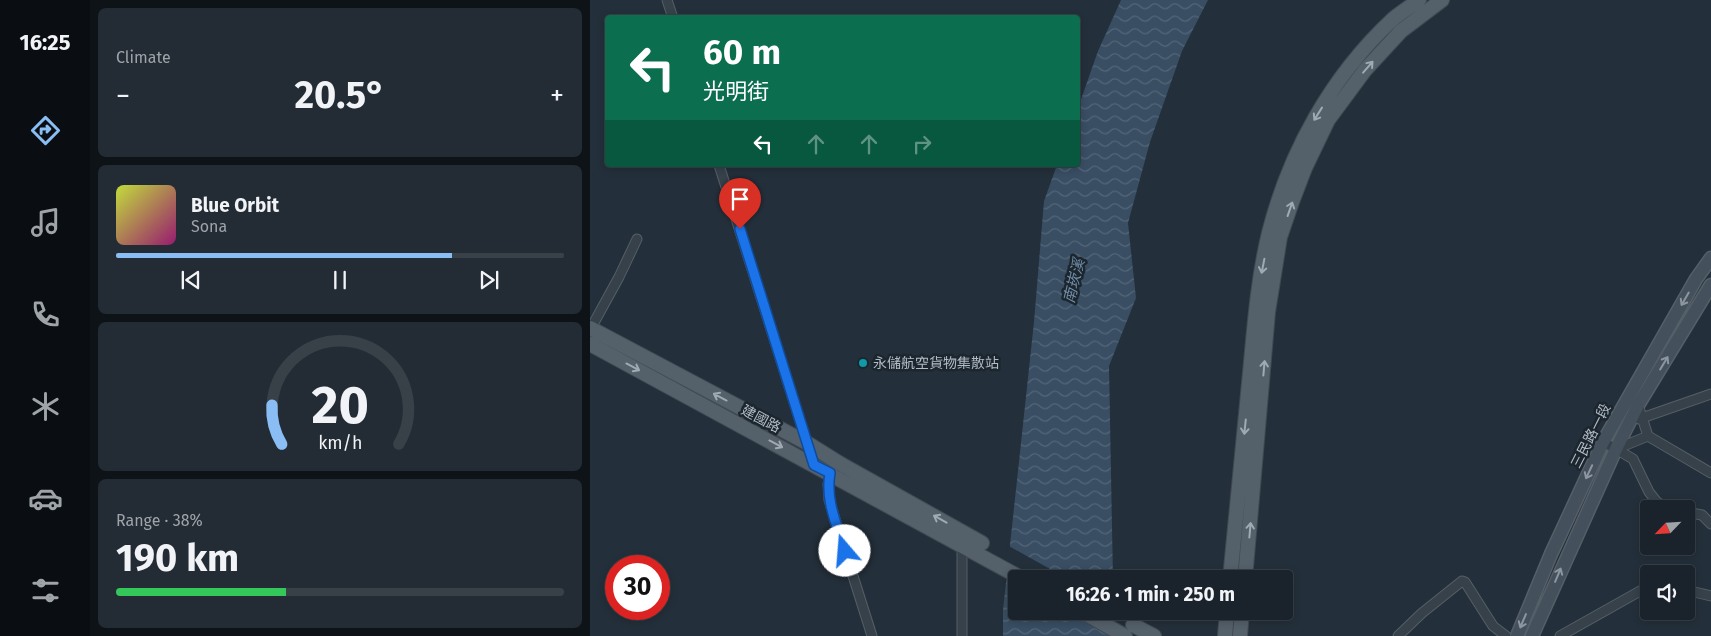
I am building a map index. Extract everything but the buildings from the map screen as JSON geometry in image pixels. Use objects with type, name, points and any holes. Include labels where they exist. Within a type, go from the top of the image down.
[{"type":"main road","points":[[1231,570],[1259,289],[1269,234],[1281,194],[1297,153],[1312,123],[1338,82],[1393,20],[1419,0]]},
{"type":"main road","points":[[1246,570],[1268,312],[1280,237],[1292,202],[1305,168],[1328,120],[1365,70],[1401,31],[1442,0]]},
{"type":"main road","name":"建國路","points":[[590,328],[807,443],[982,549]]},
{"type":"main road","name":"建國路","points":[[590,344],[962,545],[982,549]]},
{"type":"main road","points":[[982,549],[1011,570]]},
{"type":"main road","points":[[1104,620],[1129,630],[1154,636]]},
{"type":"main road","points":[[1225,636],[1226,620]]},
{"type":"main road","points":[[1240,636],[1241,620]]},
{"type":"street","points":[[668,0],[672,15]]},
{"type":"street","points":[[721,167],[814,465]]},
{"type":"street","points":[[590,328],[637,239]]},
{"type":"street","name":"三民路一段","points":[[1517,636],[1551,554],[1603,442],[1696,279],[1711,258]]},
{"type":"street","name":"三民路一段","points":[[1532,636],[1629,422],[1711,285]]},
{"type":"street","points":[[1629,422],[1711,394]]},
{"type":"street","points":[[1638,405],[1648,436],[1711,473]]},
{"type":"street","points":[[1616,449],[1648,436]]},
{"type":"street","points":[[1603,442],[1633,459],[1649,492],[1655,500]]},
{"type":"street","points":[[830,473],[828,484],[829,500],[872,636]]},
{"type":"street","points":[[1695,514],[1702,515],[1711,524]]},
{"type":"street","points":[[962,545],[962,636]]},
{"type":"street","points":[[1398,636],[1422,613],[1462,582],[1466,582],[1493,626],[1506,636]]},
{"type":"street","points":[[1560,636],[1640,591]]},
{"type":"street","points":[[1695,592],[1711,596]]},
{"type":"water","name":"南崁溪","points":[[1121,0],[1208,0],[1182,51],[1150,142],[1128,223],[1136,298],[1109,366],[1113,570],[1008,570],[1008,620],[1113,620],[1114,636],[1003,636],[1003,610],[1034,322],[1044,201],[1056,167],[1080,167],[1080,102],[1098,51]]},
{"type":"pier","points":[[1007,545],[1052,570],[1008,570],[1008,579],[1004,577]]},
{"type":"place","name":"永儲航空貨物集散站","points":[[863,363]]},
{"type":"route","points":[[740,229],[814,465],[830,473],[828,484],[829,500],[845,551]]}]
